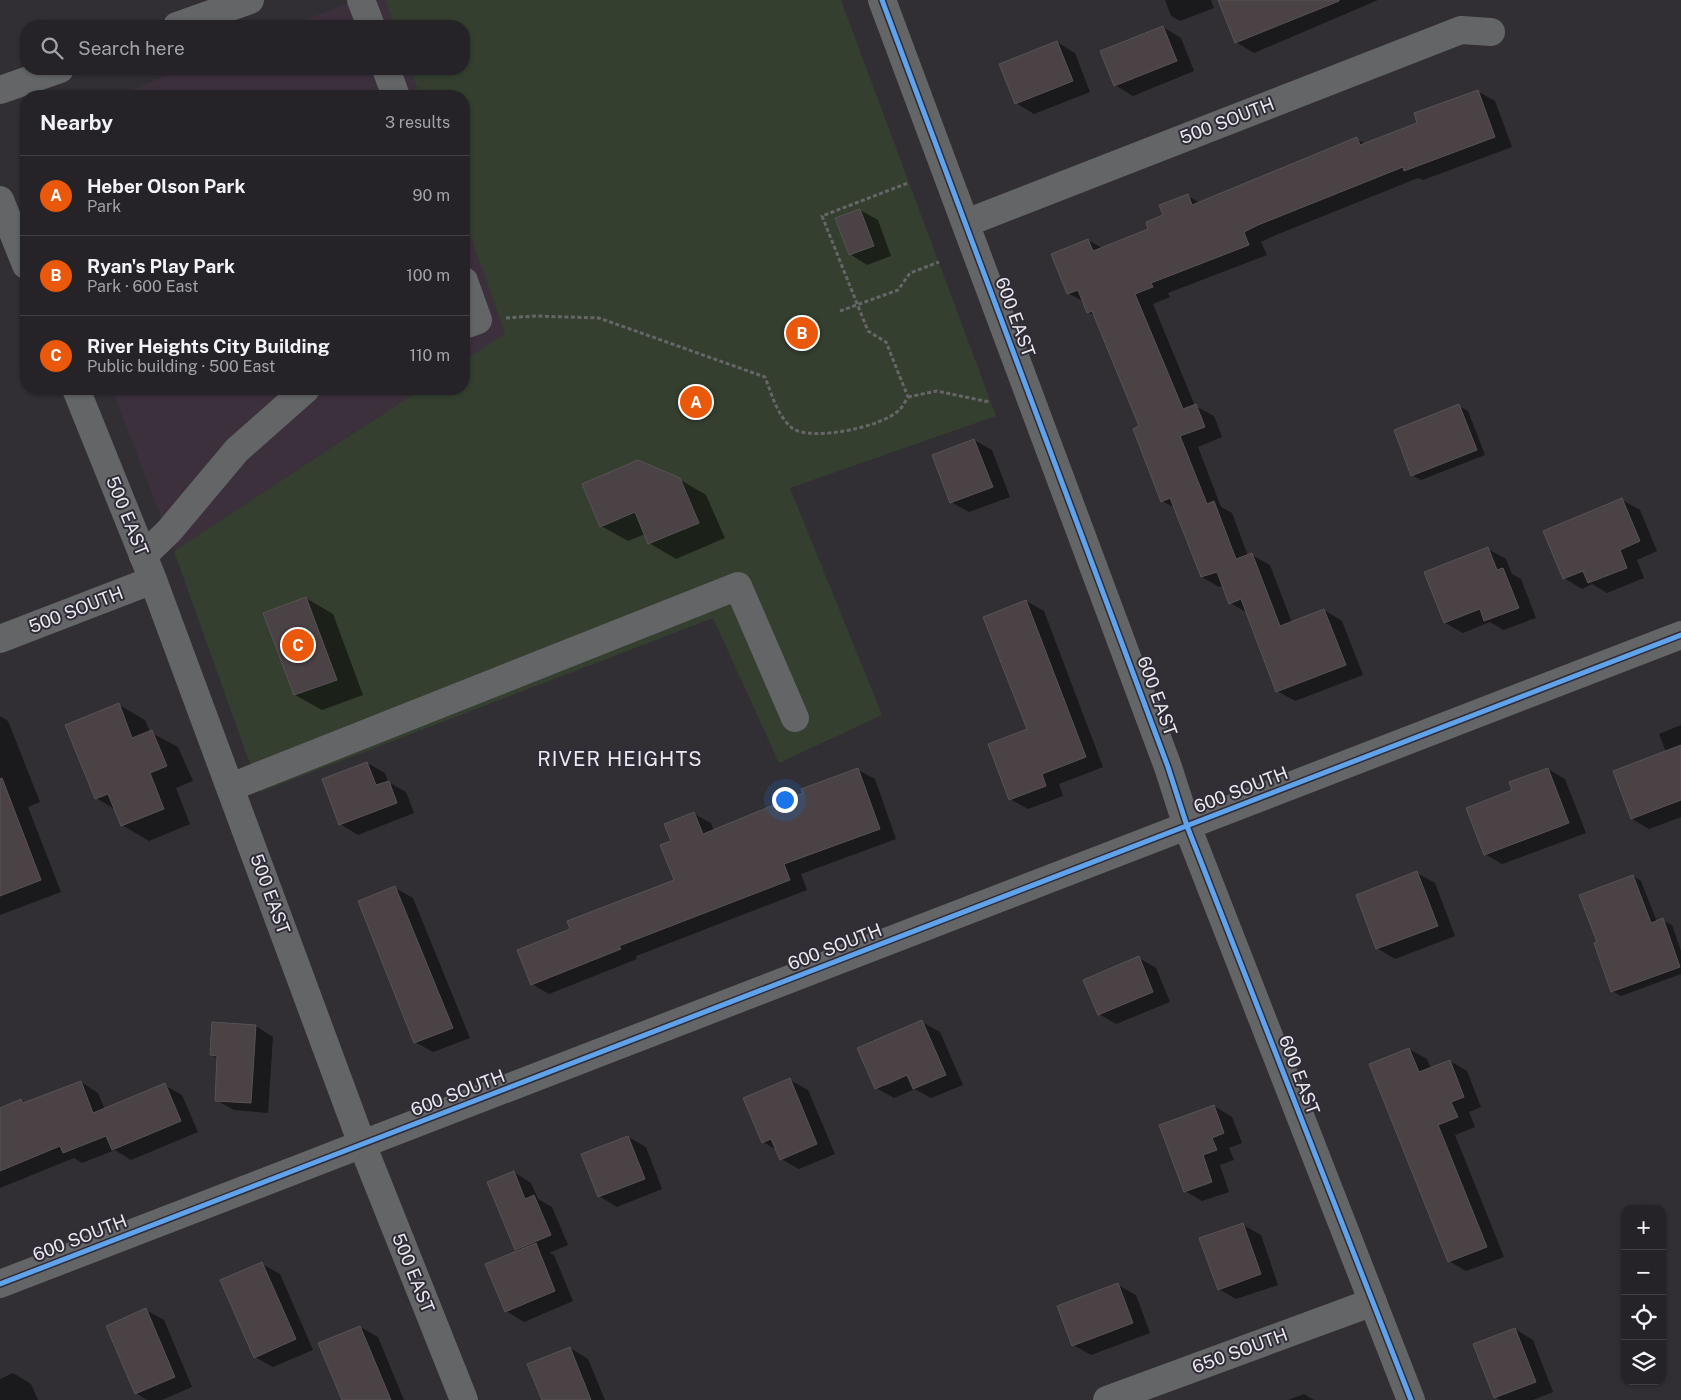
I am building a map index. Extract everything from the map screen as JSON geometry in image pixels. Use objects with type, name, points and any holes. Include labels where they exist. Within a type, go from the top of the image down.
[{"type":"street","points":[[195,20],[250,0]]},
{"type":"street","points":[[361,0],[369,20]]},
{"type":"street","name":"600 EAST","points":[[882,0],[1165,757],[1187,826],[1411,1400]]},
{"type":"street","name":"500 SOUTH","points":[[966,223],[1461,30],[1491,32]]},
{"type":"street","points":[[0,90],[43,75]]},
{"type":"street","points":[[388,75],[394,90]]},
{"type":"street","points":[[0,200],[20,250]]},
{"type":"street","name":"500 EAST","points":[[78,395],[148,568],[231,787],[362,1144],[464,1400]]},
{"type":"street","points":[[148,568],[169,531],[237,450],[299,395]]},
{"type":"street","name":"500 SOUTH","points":[[0,639],[148,568]]},
{"type":"street","points":[[231,787],[738,586],[795,718]]},
{"type":"street","name":"600 SOUTH","points":[[0,1284],[1681,636]]},
{"type":"street","name":"650 SOUTH","points":[[1108,1400],[1373,1302]]},
{"type":"path","points":[[908,183],[822,216],[868,331],[886,342],[908,398]]},
{"type":"path","points":[[840,311],[898,290],[910,273],[939,262]]},
{"type":"path","points":[[471,322],[536,316],[599,318],[765,377],[781,418],[794,429],[807,433],[846,431],[869,427],[898,411],[908,398],[938,391],[989,402]]},
{"type":"shaded area","points":[[356,0],[385,0],[392,20],[305,20]]},
{"type":"shaded area","points":[[169,75],[412,75],[418,90],[131,90]]},
{"type":"shaded area","points":[[470,235],[505,333],[470,357]]},
{"type":"shaded area","points":[[114,395],[412,395],[174,551]]},
{"type":"green space","points":[[385,0],[841,0],[996,416],[790,488],[882,715],[779,763],[713,618],[260,792],[174,551],[412,395],[470,395],[470,357],[505,333],[470,235],[470,90],[418,90],[412,75],[470,75],[470,20],[392,20]]},
{"type":"building","points":[[1218,0],[1339,0],[1339,1],[1235,43]]},
{"type":"building","points":[[1163,26],[1177,61],[1114,86],[1100,51]]},
{"type":"building","points":[[1057,41],[1073,81],[1015,104],[999,64]]},
{"type":"building","points":[[1478,90],[1495,137],[1404,171],[1403,167],[1258,225],[1244,232],[1249,245],[1151,283],[1153,287],[1135,294],[1183,409],[1196,404],[1205,427],[1180,436],[1207,504],[1214,501],[1236,559],[1252,553],[1280,626],[1324,609],[1346,665],[1276,692],[1241,599],[1229,604],[1217,572],[1201,577],[1170,498],[1161,502],[1133,429],[1139,426],[1092,311],[1087,313],[1078,290],[1067,294],[1051,254],[1088,239],[1093,251],[1148,229],[1146,222],[1163,215],[1159,205],[1188,194],[1192,205],[1357,137],[1360,145],[1417,123],[1414,113]]},
{"type":"building","points":[[860,209],[874,246],[849,255],[835,218]]},
{"type":"building","points":[[1459,404],[1477,450],[1411,476],[1394,430]]},
{"type":"building","points":[[974,439],[993,487],[950,503],[932,455]]},
{"type":"building","points":[[638,460],[680,478],[699,523],[648,544],[635,512],[600,527],[582,484]]},
{"type":"building","points":[[1622,498],[1640,541],[1620,550],[1627,568],[1588,583],[1583,571],[1563,579],[1543,531]]},
{"type":"building","points":[[1488,547],[1497,570],[1503,568],[1519,608],[1484,621],[1480,609],[1444,623],[1424,572]]},
{"type":"building","points":[[306,597],[337,680],[294,695],[263,613]]},
{"type":"building","points":[[1026,600],[1086,757],[1042,774],[1046,786],[1009,800],[988,744],[1027,729],[983,617]]},
{"type":"building","points":[[119,703],[132,738],[152,730],[167,766],[150,773],[164,809],[121,826],[108,794],[95,799],[65,725]]},
{"type":"building","points":[[1681,745],[1681,800],[1631,819],[1613,771]]},
{"type":"building","points":[[367,762],[376,785],[389,781],[397,803],[339,825],[322,779]]},
{"type":"building","points":[[858,768],[880,829],[784,864],[790,880],[619,946],[621,949],[531,985],[517,950],[570,929],[567,921],[674,880],[660,845],[671,841],[664,824],[694,812],[703,834],[803,793],[801,789]]},
{"type":"building","points":[[1548,768],[1569,823],[1484,855],[1466,808],[1512,790],[1509,782]]},
{"type":"building","points":[[2,778],[41,880],[0,896],[0,779]]},
{"type":"building","points":[[1417,871],[1438,926],[1376,949],[1356,895]]},
{"type":"building","points":[[1633,875],[1651,923],[1663,918],[1680,967],[1611,992],[1594,943],[1597,942],[1579,895]]},
{"type":"building","points":[[395,886],[453,1028],[414,1043],[358,901]]},
{"type":"building","points":[[1139,956],[1153,992],[1098,1015],[1083,980]]},
{"type":"building","points":[[922,1020],[946,1075],[913,1089],[907,1075],[875,1089],[857,1048]]},
{"type":"building","points":[[212,1022],[256,1025],[251,1103],[215,1101],[217,1056],[210,1055]]},
{"type":"building","points":[[1409,1048],[1419,1072],[1450,1060],[1464,1097],[1451,1102],[1458,1117],[1438,1125],[1487,1247],[1448,1262],[1369,1064]]},
{"type":"building","points":[[790,1078],[817,1144],[780,1160],[771,1139],[762,1143],[743,1098]]},
{"type":"building","points":[[81,1081],[93,1113],[165,1083],[181,1121],[112,1150],[106,1136],[63,1153],[60,1146],[0,1171],[0,1108],[21,1099],[23,1103]]},
{"type":"building","points":[[1214,1105],[1224,1133],[1212,1138],[1217,1150],[1203,1155],[1212,1182],[1184,1192],[1159,1125]]},
{"type":"building","points":[[628,1136],[645,1179],[598,1197],[581,1154]]},
{"type":"building","points":[[514,1171],[525,1199],[534,1195],[551,1235],[515,1250],[487,1182]]},
{"type":"building","points":[[1243,1223],[1261,1274],[1218,1290],[1199,1238]]},
{"type":"building","points":[[536,1243],[555,1291],[505,1312],[485,1264]]},
{"type":"building","points":[[262,1262],[296,1339],[254,1358],[220,1280]]},
{"type":"building","points":[[1118,1283],[1133,1323],[1072,1346],[1057,1306]]},
{"type":"building","points":[[146,1308],[175,1377],[135,1394],[106,1326]]},
{"type":"building","points":[[360,1326],[391,1400],[342,1400],[318,1343]]},
{"type":"building","points":[[1515,1328],[1536,1382],[1494,1398],[1473,1344]]},
{"type":"building","points":[[570,1347],[591,1400],[542,1400],[527,1364]]},
{"type":"cycle path","points":[[882,0],[1168,767],[1187,826],[1411,1400]]},
{"type":"cycle path","points":[[0,1284],[1681,635]]},
{"type":"place","name":"Ryan's Play Park","points":[[802,333]]},
{"type":"place","name":"Heber Olson Park","points":[[696,402]]},
{"type":"place","name":"River Heights City Building","points":[[298,645]]},
{"type":"district","name":"RIVER HEIGHTS","points":[[620,759]]}]
